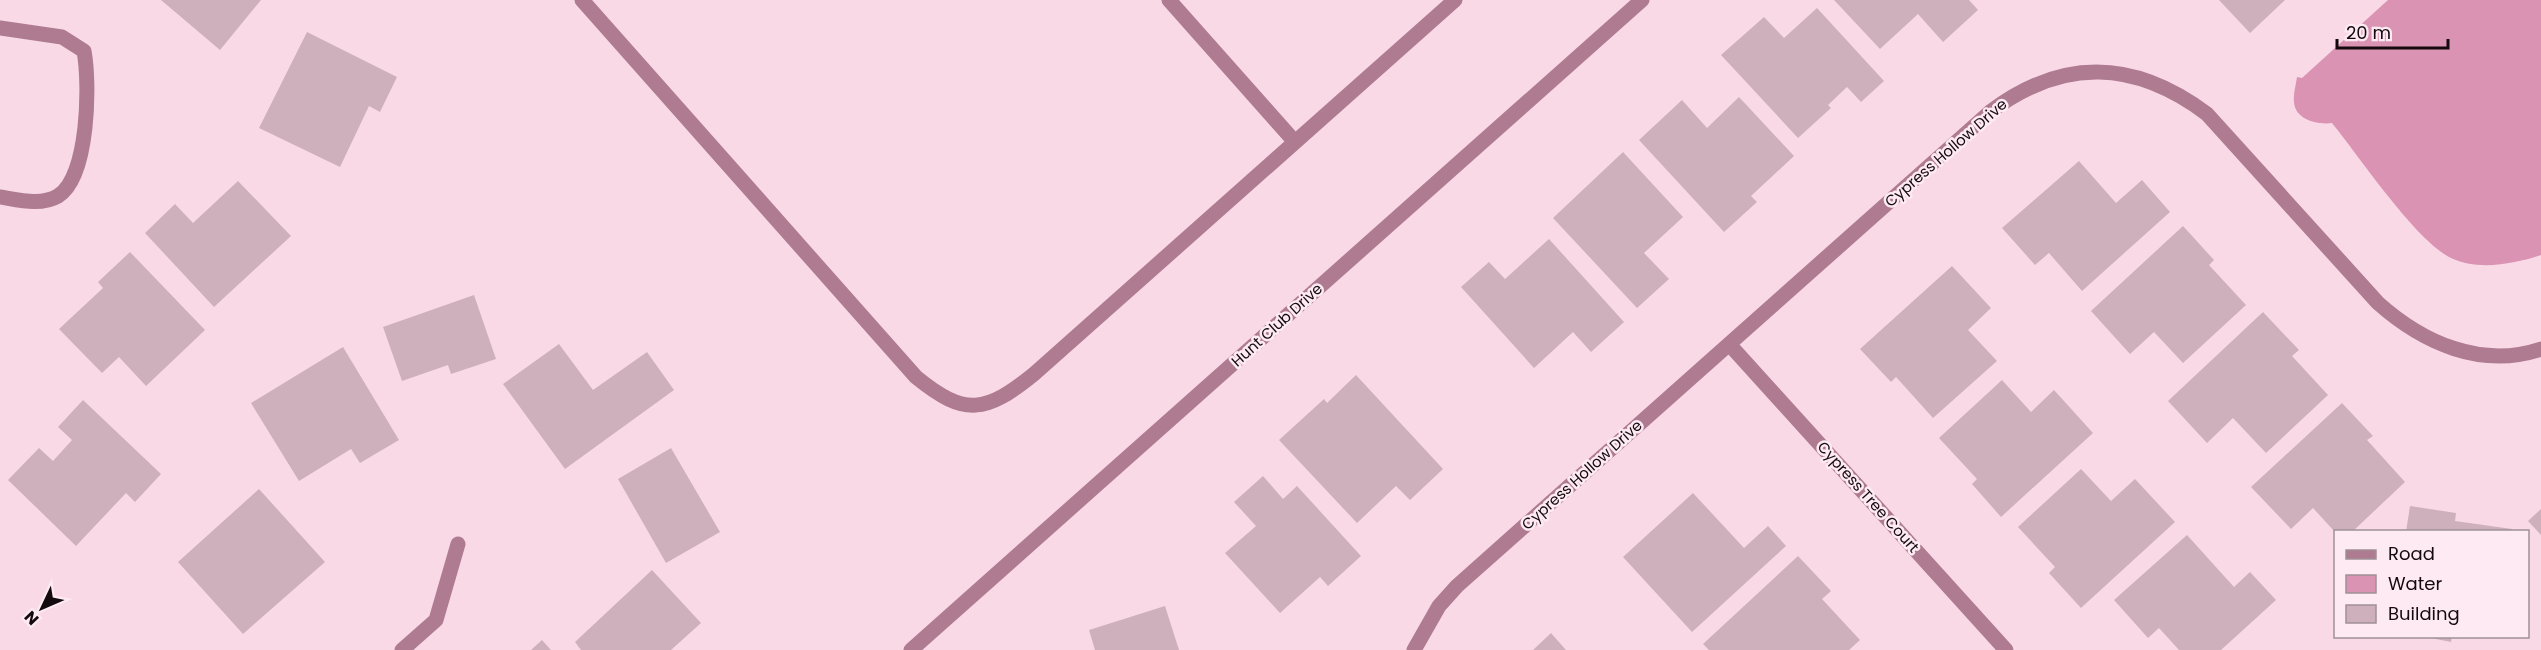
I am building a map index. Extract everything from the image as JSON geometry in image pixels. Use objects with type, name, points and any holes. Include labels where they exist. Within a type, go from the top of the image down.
[{"type":"street","points":[[582,0],[916,377],[941,398],[958,404],[996,401],[1009,394],[1455,0]]},
{"type":"street","points":[[1169,0],[1295,142]]},
{"type":"street","name":"Hunt Club Drive","points":[[911,650],[1642,0]]},
{"type":"street","points":[[0,28],[62,37],[84,51],[88,73],[87,121],[76,170],[60,195],[40,202],[0,197]]},
{"type":"street","name":"Cypress Hollow Drive","points":[[1414,650],[1439,606],[1457,586],[1729,344],[2012,96],[2037,83],[2064,75],[2106,71],[2134,75],[2160,84],[2185,97],[2207,114],[2378,303],[2399,322],[2423,337],[2475,355],[2504,356],[2541,349]]},
{"type":"street","name":"Cypress Tree Court","points":[[1729,344],[2006,650]]},
{"type":"street","points":[[402,650],[436,620],[458,544]]},
{"type":"water","points":[[2388,0],[2541,0],[2541,255],[2496,265],[2473,264],[2451,258],[2421,234],[2405,216],[2332,123],[2308,120],[2295,108],[2297,77],[2302,78]]},
{"type":"building","points":[[161,0],[261,0],[220,50]]},
{"type":"building","points":[[1834,0],[1969,0],[1978,10],[1943,42],[1918,14],[1880,49]]},
{"type":"building","points":[[2219,0],[2285,0],[2250,33]]},
{"type":"building","points":[[1817,8],[1884,81],[1861,102],[1847,87],[1828,105],[1831,108],[1798,138],[1721,55],[1764,17],[1784,38]]},
{"type":"building","points":[[307,32],[397,77],[380,112],[369,106],[340,167],[259,128]]},
{"type":"building","points":[[1739,97],[1794,156],[1751,196],[1757,202],[1724,232],[1639,140],[1682,100],[1707,128]]},
{"type":"building","points":[[1623,152],[1683,217],[1644,253],[1669,279],[1637,308],[1553,218]]},
{"type":"building","points":[[2079,161],[2116,203],[2142,180],[2170,212],[2082,291],[2049,253],[2035,265],[2002,228]]},
{"type":"building","points":[[238,181],[291,236],[214,307],[145,233],[175,204],[193,223]]},
{"type":"building","points":[[2183,226],[2214,260],[2209,265],[2246,305],[2183,363],[2154,332],[2130,354],[2091,311]]},
{"type":"building","points":[[1549,239],[1624,322],[1591,352],[1573,332],[1534,368],[1461,287],[1489,262],[1505,279]]},
{"type":"building","points":[[130,252],[205,330],[146,386],[119,357],[102,373],[59,329],[103,288],[98,282]]},
{"type":"building","points":[[1952,266],[1991,308],[1968,330],[1997,361],[1933,418],[1896,377],[1891,382],[1860,349]]},
{"type":"building","points":[[474,295],[496,359],[451,374],[448,365],[402,381],[383,327]]},
{"type":"building","points":[[2263,312],[2299,350],[2292,356],[2328,395],[2266,453],[2233,418],[2207,443],[2168,401]]},
{"type":"building","points":[[559,344],[593,390],[647,352],[674,390],[565,469],[503,384]]},
{"type":"building","points":[[343,347],[399,440],[360,463],[351,449],[299,481],[251,403]]},
{"type":"building","points":[[1356,375],[1443,469],[1410,500],[1396,486],[1357,523],[1279,440],[1324,399],[1327,403]]},
{"type":"building","points":[[2002,380],[2031,412],[2054,390],[2093,433],[2001,517],[1972,484],[1977,479],[1939,438]]},
{"type":"building","points":[[83,400],[161,474],[135,502],[126,493],[76,546],[8,480],[39,448],[53,461],[72,440],[58,427]]},
{"type":"building","points":[[2342,403],[2373,436],[2367,440],[2405,482],[2354,530],[2334,531],[2313,508],[2291,529],[2251,487]]},
{"type":"building","points":[[671,448],[720,532],[666,563],[618,479]]},
{"type":"building","points":[[2081,469],[2111,501],[2135,479],[2175,522],[2081,608],[2049,573],[2055,567],[2018,527]]},
{"type":"building","points":[[1263,476],[1283,499],[1297,486],[1361,556],[1328,586],[1320,577],[1280,613],[1225,553],[1256,526],[1234,502]]},
{"type":"building","points":[[259,489],[325,562],[243,634],[178,562]]},
{"type":"building","points":[[1693,493],[1744,548],[1768,526],[1786,546],[1692,632],[1623,557]]},
{"type":"building","points":[[2410,506],[2456,513],[2455,521],[2512,529],[2512,530],[2406,530]]},
{"type":"building","points":[[2541,509],[2541,535],[2528,521]]},
{"type":"building","points":[[2187,535],[2234,587],[2250,572],[2276,600],[2221,650],[2179,650],[2159,628],[2148,638],[2114,600]]},
{"type":"building","points":[[1798,556],[1831,591],[1822,599],[1860,640],[1849,650],[1709,650],[1703,644]]},
{"type":"building","points":[[652,570],[701,623],[671,650],[581,650],[575,642]]},
{"type":"building","points":[[1165,606],[1179,650],[1095,650],[1089,630]]},
{"type":"building","points":[[1551,633],[1566,650],[1533,650]]},
{"type":"building","points":[[2431,638],[2452,638],[2451,642]]},
{"type":"building","points":[[542,640],[551,650],[531,650]]}]
